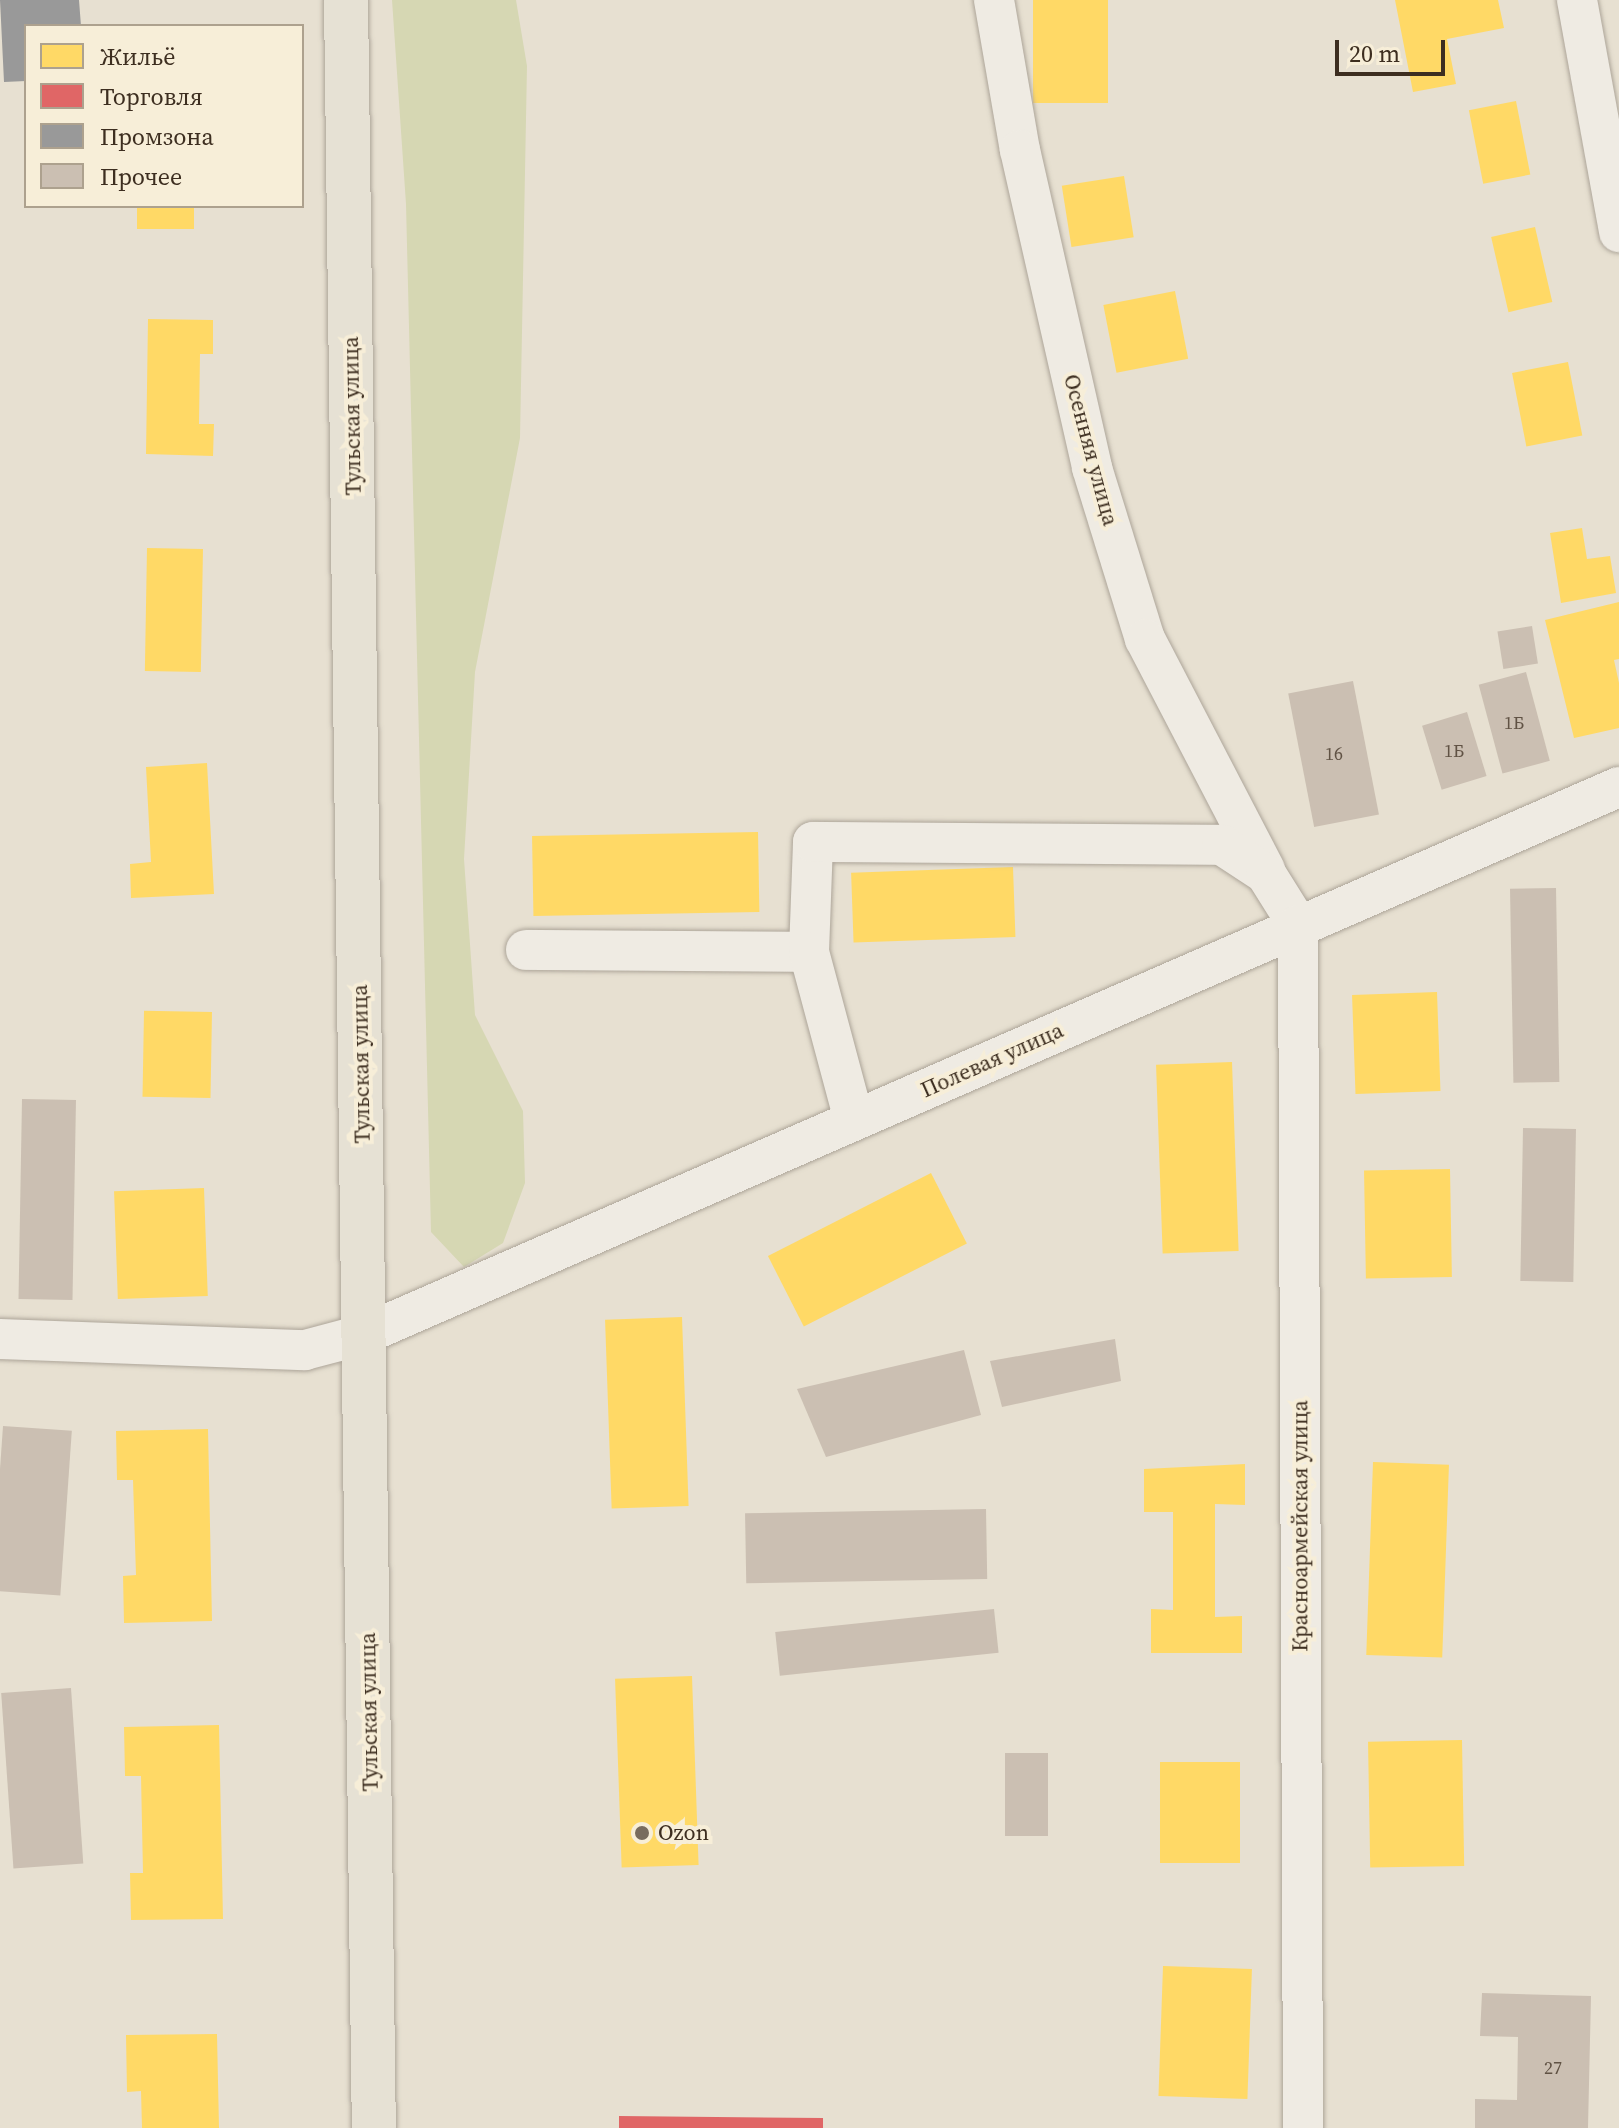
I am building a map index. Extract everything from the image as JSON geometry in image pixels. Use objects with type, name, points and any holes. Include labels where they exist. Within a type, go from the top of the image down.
[{"type":"main road","name":"Тульская улица","points":[[346,0],[374,2128]]},
{"type":"street","name":"Осенняя улица","points":[[994,0],[1020,150],[1092,468],[1145,639],[1266,874],[1298,925]]},
{"type":"street","points":[[1577,0],[1619,232]]},
{"type":"street","name":"Полевая улица","points":[[0,1339],[305,1350],[365,1334],[1619,787]]},
{"type":"street","points":[[854,1120],[809,952],[813,842],[1222,845],[1266,874]]},
{"type":"street","name":"Красноармейская улица","points":[[1298,925],[1303,2128]]},
{"type":"street","points":[[526,950],[809,952]]},
{"type":"green space","points":[[392,0],[516,0],[527,66],[520,438],[475,672],[464,859],[475,1015],[523,1111],[525,1183],[503,1243],[464,1267],[431,1232],[406,204]]},
{"type":"building: Жильё","points":[[1033,0],[1108,0],[1108,103],[1033,103]]},
{"type":"building: Жильё","points":[[1395,0],[1498,0],[1504,28],[1447,39],[1456,84],[1413,92]]},
{"type":"building: Жильё","points":[[1516,101],[1530,175],[1483,184],[1469,110]]},
{"type":"building: Жильё","points":[[1124,176],[1134,237],[1071,247],[1062,186]]},
{"type":"building: Жильё","points":[[137,208],[194,208],[194,229],[137,229]]},
{"type":"building: Жильё","points":[[1535,227],[1552,302],[1508,312],[1491,237]]},
{"type":"building: Жильё","points":[[1175,291],[1188,359],[1117,373],[1103,305]]},
{"type":"building: Жильё","points":[[148,319],[213,320],[213,354],[200,354],[199,424],[214,424],[213,456],[146,454]]},
{"type":"building: Жильё","points":[[1568,362],[1582,436],[1526,446],[1512,373]]},
{"type":"building: Жильё","points":[[1582,528],[1587,559],[1610,556],[1616,593],[1561,603],[1550,533]]},
{"type":"building: Жильё","points":[[147,548],[203,549],[201,672],[145,671]]},
{"type":"building: Жильё","points":[[1619,602],[1619,659],[1614,660],[1619,683],[1619,728],[1574,738],[1545,620]]},
{"type":"building: Жильё","points":[[207,763],[214,894],[131,898],[130,864],[151,862],[146,767]]},
{"type":"building: Жильё","points":[[758,832],[759,912],[533,916],[532,836]]},
{"type":"building: Жильё","points":[[1013,867],[1015,937],[854,943],[851,873]]},
{"type":"building: Жильё","points":[[1437,992],[1440,1091],[1356,1094],[1352,995]]},
{"type":"building: Жильё","points":[[144,1011],[212,1012],[210,1098],[143,1097]]},
{"type":"building: Жильё","points":[[1232,1062],[1239,1251],[1163,1254],[1156,1065]]},
{"type":"building: Жильё","points":[[1450,1169],[1452,1277],[1366,1278],[1364,1171]]},
{"type":"building: Жильё","points":[[931,1173],[967,1243],[804,1326],[768,1256]]},
{"type":"building: Жильё","points":[[204,1188],[208,1296],[118,1299],[114,1191]]},
{"type":"building: Жильё","points":[[682,1317],[689,1506],[612,1509],[605,1320]]},
{"type":"building: Жильё","points":[[208,1429],[212,1621],[124,1623],[123,1576],[136,1575],[133,1480],[117,1480],[116,1431]]},
{"type":"building: Жильё","points":[[1373,1462],[1449,1465],[1442,1658],[1366,1655]]},
{"type":"building: Жильё","points":[[1245,1464],[1245,1505],[1215,1504],[1215,1617],[1242,1616],[1242,1653],[1151,1653],[1151,1609],[1173,1610],[1173,1512],[1144,1512],[1144,1469]]},
{"type":"building: Жильё","points":[[692,1676],[699,1865],[622,1868],[615,1679]]},
{"type":"building: Жильё","points":[[219,1725],[223,1919],[131,1920],[130,1873],[143,1873],[141,1776],[125,1776],[124,1727]]},
{"type":"building: Жильё","points":[[1462,1740],[1464,1866],[1370,1868],[1368,1742]]},
{"type":"building: Жильё","points":[[1160,1762],[1240,1762],[1240,1863],[1160,1863]]},
{"type":"building: Жильё","points":[[1163,1966],[1252,1969],[1247,2099],[1158,2096]]},
{"type":"building: Жильё","points":[[217,2034],[219,2128],[142,2128],[141,2091],[127,2092],[126,2035]]},
{"type":"building: Торговля","points":[[619,2116],[823,2118],[823,2128],[619,2128]]},
{"type":"building: Промзона","points":[[0,0],[79,0],[81,24],[24,24],[24,81],[4,82]]},
{"type":"building: Прочее","points":[[1532,626],[1538,664],[1503,669],[1497,631]]},
{"type":"building: Прочее","points":[[1526,672],[1550,761],[1502,774],[1479,685]]},
{"type":"building: Прочее","points":[[1353,681],[1379,815],[1314,827],[1288,694]]},
{"type":"building: Прочее","points":[[1467,712],[1487,776],[1442,790],[1422,726]]},
{"type":"building: Прочее","points":[[1556,888],[1559,1082],[1513,1083],[1510,889]]},
{"type":"building: Прочее","points":[[22,1099],[76,1100],[73,1300],[19,1299]]},
{"type":"building: Прочее","points":[[1523,1128],[1576,1129],[1573,1282],[1520,1281]]},
{"type":"building: Прочее","points":[[1115,1339],[1121,1381],[1002,1407],[990,1361]]},
{"type":"building: Прочее","points":[[964,1350],[981,1415],[826,1457],[797,1389]]},
{"type":"building: Прочее","points":[[3,1426],[72,1431],[60,1595],[0,1591]]},
{"type":"building: Прочее","points":[[986,1509],[987,1579],[746,1583],[745,1513]]},
{"type":"building: Прочее","points":[[994,1609],[999,1653],[780,1676],[775,1632]]},
{"type":"building: Прочее","points":[[71,1688],[83,1864],[13,1868],[1,1693]]},
{"type":"building: Прочее","points":[[1005,1753],[1048,1753],[1048,1836],[1005,1836]]},
{"type":"building: Прочее","points":[[1482,1993],[1591,1996],[1588,2128],[1475,2128],[1475,2099],[1517,2100],[1518,2037],[1480,2036]]},
{"type":"place","name":"Ozon","points":[[642,1833]]}]
